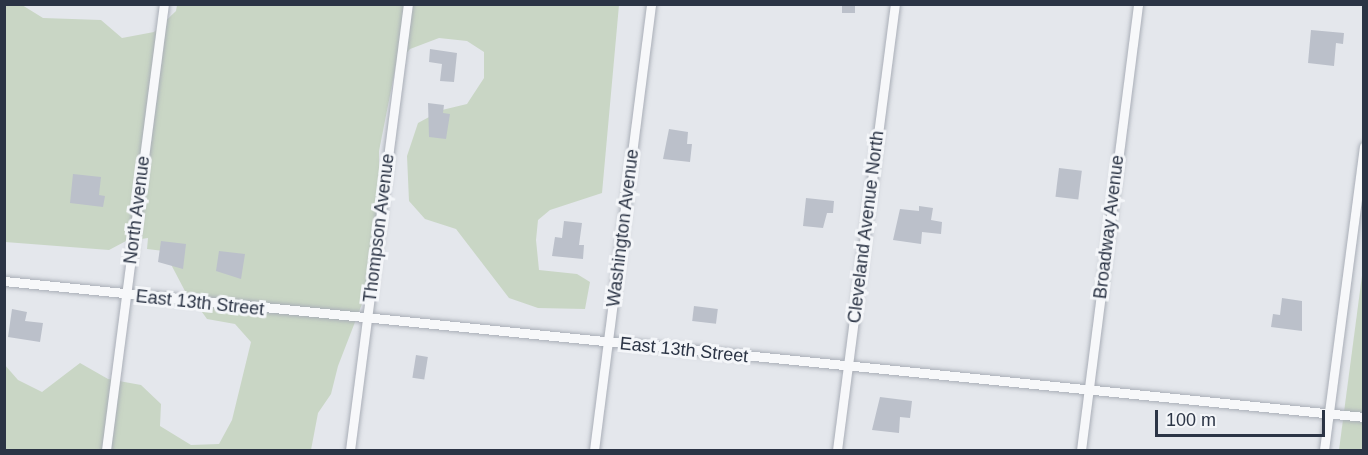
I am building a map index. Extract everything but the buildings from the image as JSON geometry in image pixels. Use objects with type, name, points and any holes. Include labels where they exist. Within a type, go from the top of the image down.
[{"type":"street","name":"North Avenue","points":[[106,450],[164,4]]},
{"type":"street","name":"Thompson Avenue","points":[[350,450],[408,4]]},
{"type":"street","name":"Washington Avenue","points":[[594,450],[651,4]]},
{"type":"street","name":"Cleveland Avenue North","points":[[837,450],[895,4]]},
{"type":"street","name":"Broadway Avenue","points":[[1081,450],[1138,4]]},
{"type":"street","points":[[1324,450],[1364,147]]},
{"type":"street","name":"East 13th Street","points":[[4,281],[367,320],[1364,417]]},
{"type":"green space","points":[[5,5],[22,5],[43,18],[101,20],[122,38],[154,32],[176,11],[177,5],[619,5],[602,193],[550,210],[538,220],[536,240],[539,270],[577,274],[590,282],[585,309],[538,308],[509,298],[456,229],[425,219],[409,201],[407,156],[418,123],[442,110],[467,104],[484,78],[484,52],[467,41],[439,38],[410,49],[396,65],[379,151],[379,207],[362,304],[338,366],[331,394],[318,413],[311,450],[5,450],[4,364],[18,380],[42,392],[80,363],[108,379],[141,385],[161,404],[160,426],[191,445],[219,444],[232,420],[251,342],[235,324],[207,319],[202,312],[200,294],[186,293],[164,251],[147,249],[148,238],[126,241],[109,250],[5,242]]},
{"type":"green space","points":[[1363,268],[1363,450],[1339,450]]}]
